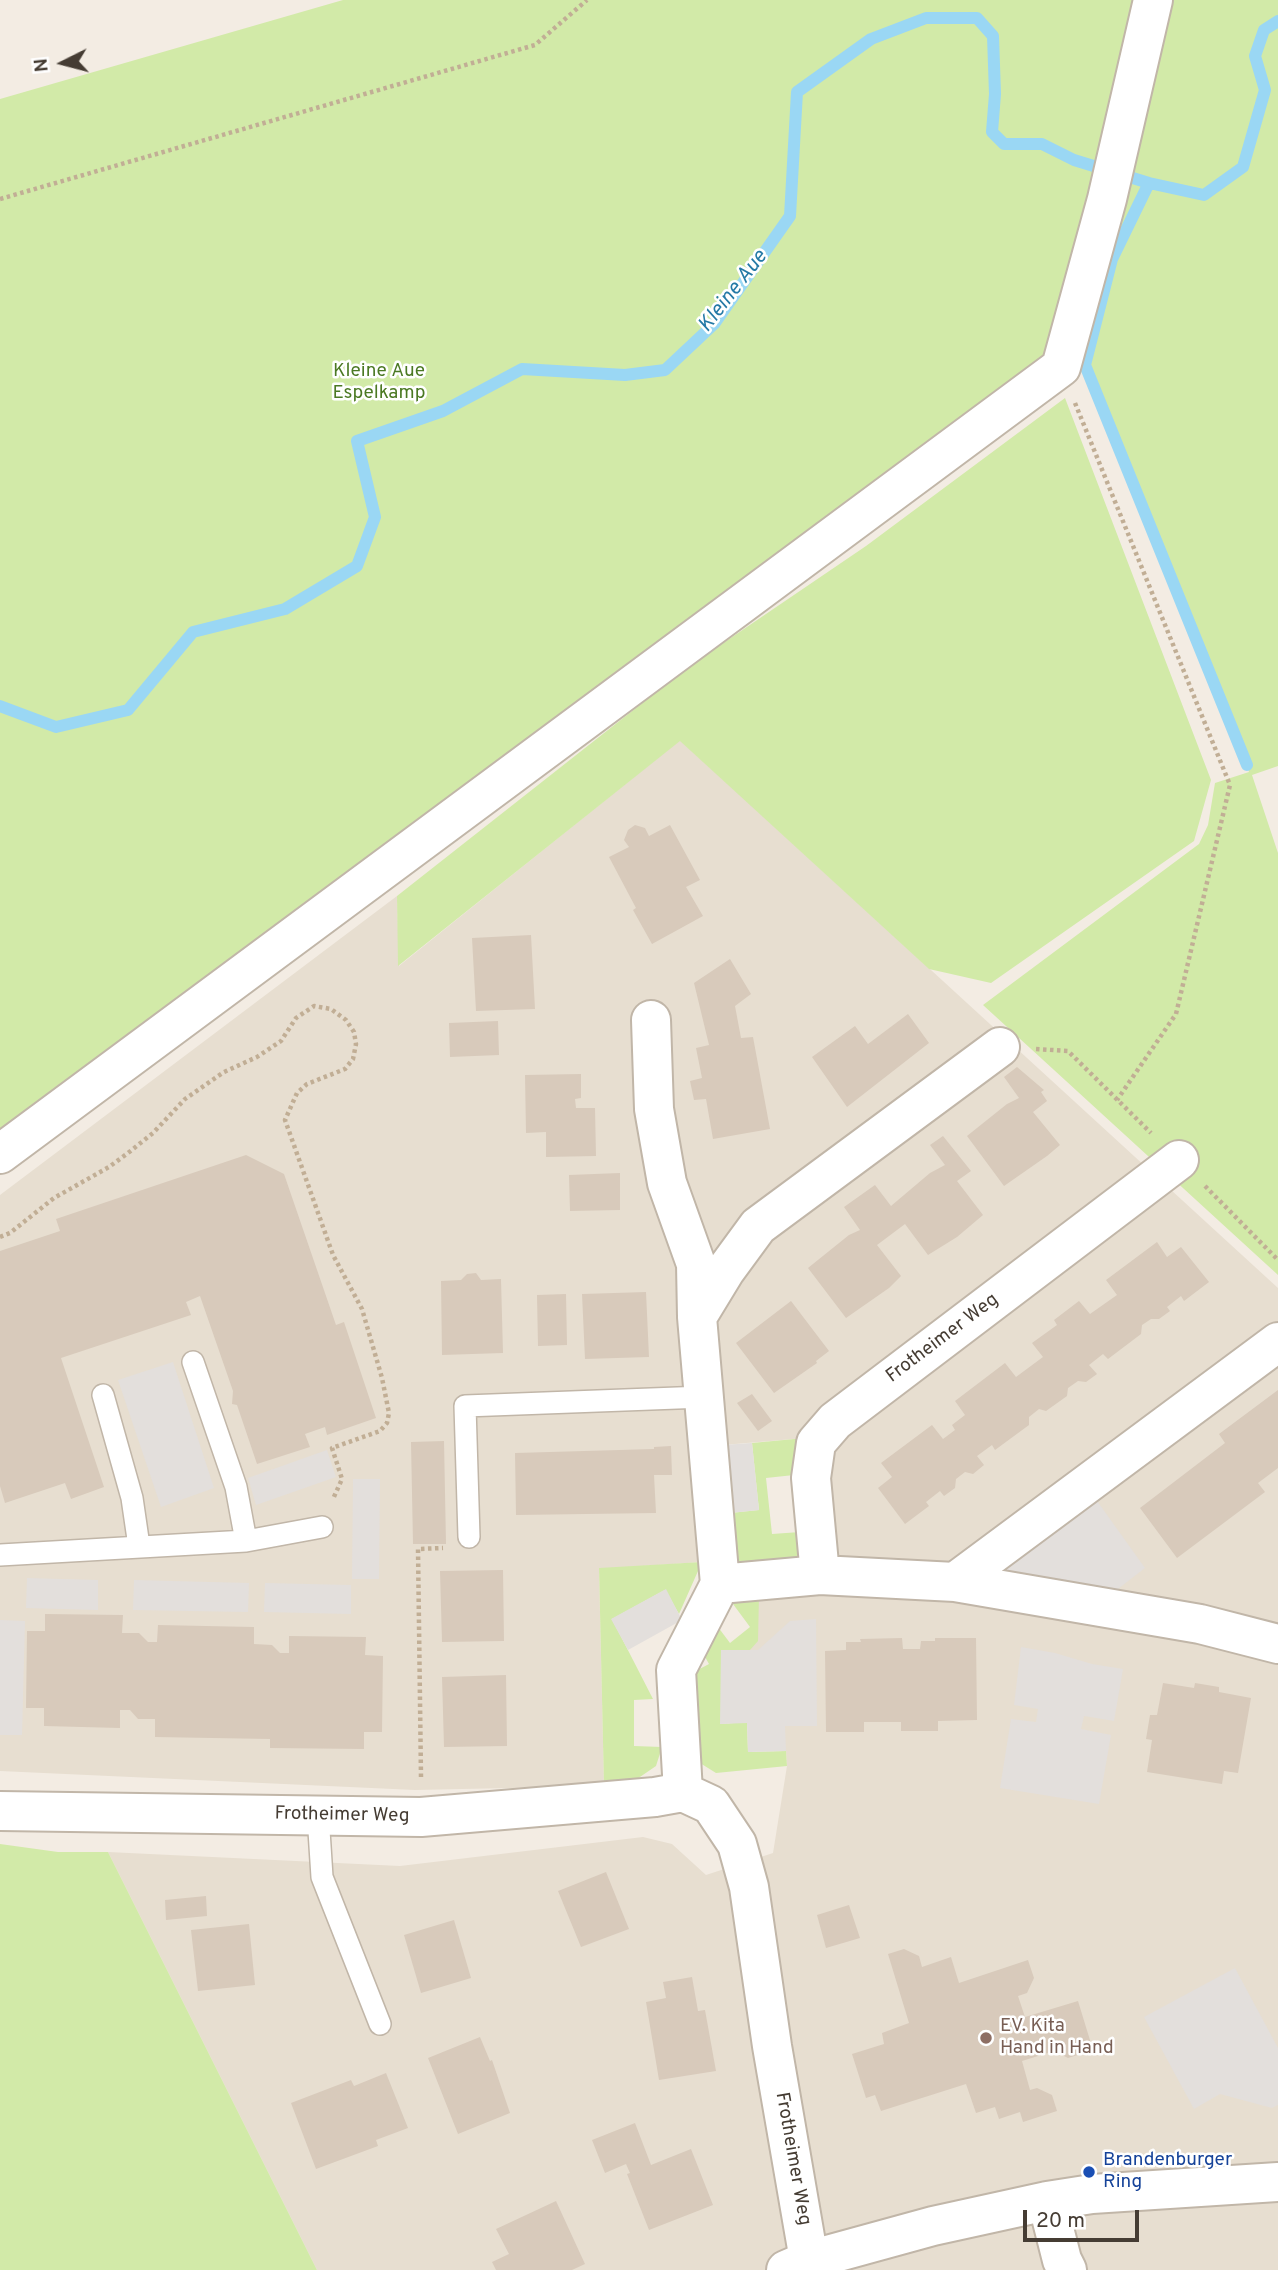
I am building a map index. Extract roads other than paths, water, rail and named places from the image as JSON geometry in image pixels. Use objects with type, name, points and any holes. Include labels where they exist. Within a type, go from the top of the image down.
[{"type":"street","points":[[0,1154],[1061,367],[1107,199],[1153,0]]},
{"type":"street","points":[[651,1020],[654,1109],[667,1183],[696,1264],[697,1317],[720,1584],[676,1670],[683,1793]]},
{"type":"street","points":[[697,1317],[725,1271],[758,1226],[1000,1046]]},
{"type":"street","name":"Frotheimer Weg","points":[[820,1575],[811,1478],[816,1443],[835,1420],[1180,1160]]},
{"type":"street","points":[[955,1582],[1278,1342]]},
{"type":"street","points":[[720,1584],[820,1575],[955,1582],[1200,1624],[1278,1644]]},
{"type":"street","name":"Frotheimer Weg","points":[[0,1811],[421,1817],[683,1793],[711,1805],[737,1844],[750,1886],[798,2265]]},
{"type":"street","points":[[798,2265],[933,2226],[1047,2201],[1091,2194],[1278,2182]]},
{"type":"street","points":[[1047,2201],[1067,2270]]},
{"type":"lane","points":[[193,1362],[236,1488],[246,1541]]},
{"type":"lane","points":[[103,1395],[132,1498],[139,1546]]},
{"type":"lane","points":[[469,1537],[465,1406],[704,1397]]},
{"type":"lane","points":[[0,1555],[246,1541],[322,1527]]},
{"type":"lane","points":[[318,1815],[322,1877],[380,2024]]},
{"type":"waterway","name":"Kleine Aue","points":[[0,706],[56,727],[128,710],[193,632],[285,609],[357,566],[375,517],[357,441],[443,411],[522,369],[625,375],[665,370],[714,324],[790,216],[797,92],[871,39],[926,18],[977,18],[993,36],[995,94],[992,132],[1004,144],[1042,144],[1074,160],[1149,183],[1204,195],[1243,167],[1265,90],[1255,56],[1264,30],[1278,21]]},
{"type":"waterway","points":[[1149,183],[1112,259],[1085,365],[1247,765]]},
{"type":"place","name":"EV. Kita Hand in Hand","points":[[986,2038]]},
{"type":"place","name":"Brandenburger Ring","points":[[1089,2172]]},
{"type":"park label","name":"Kleine Aue Espelkamp","points":[[379,383]]}]
